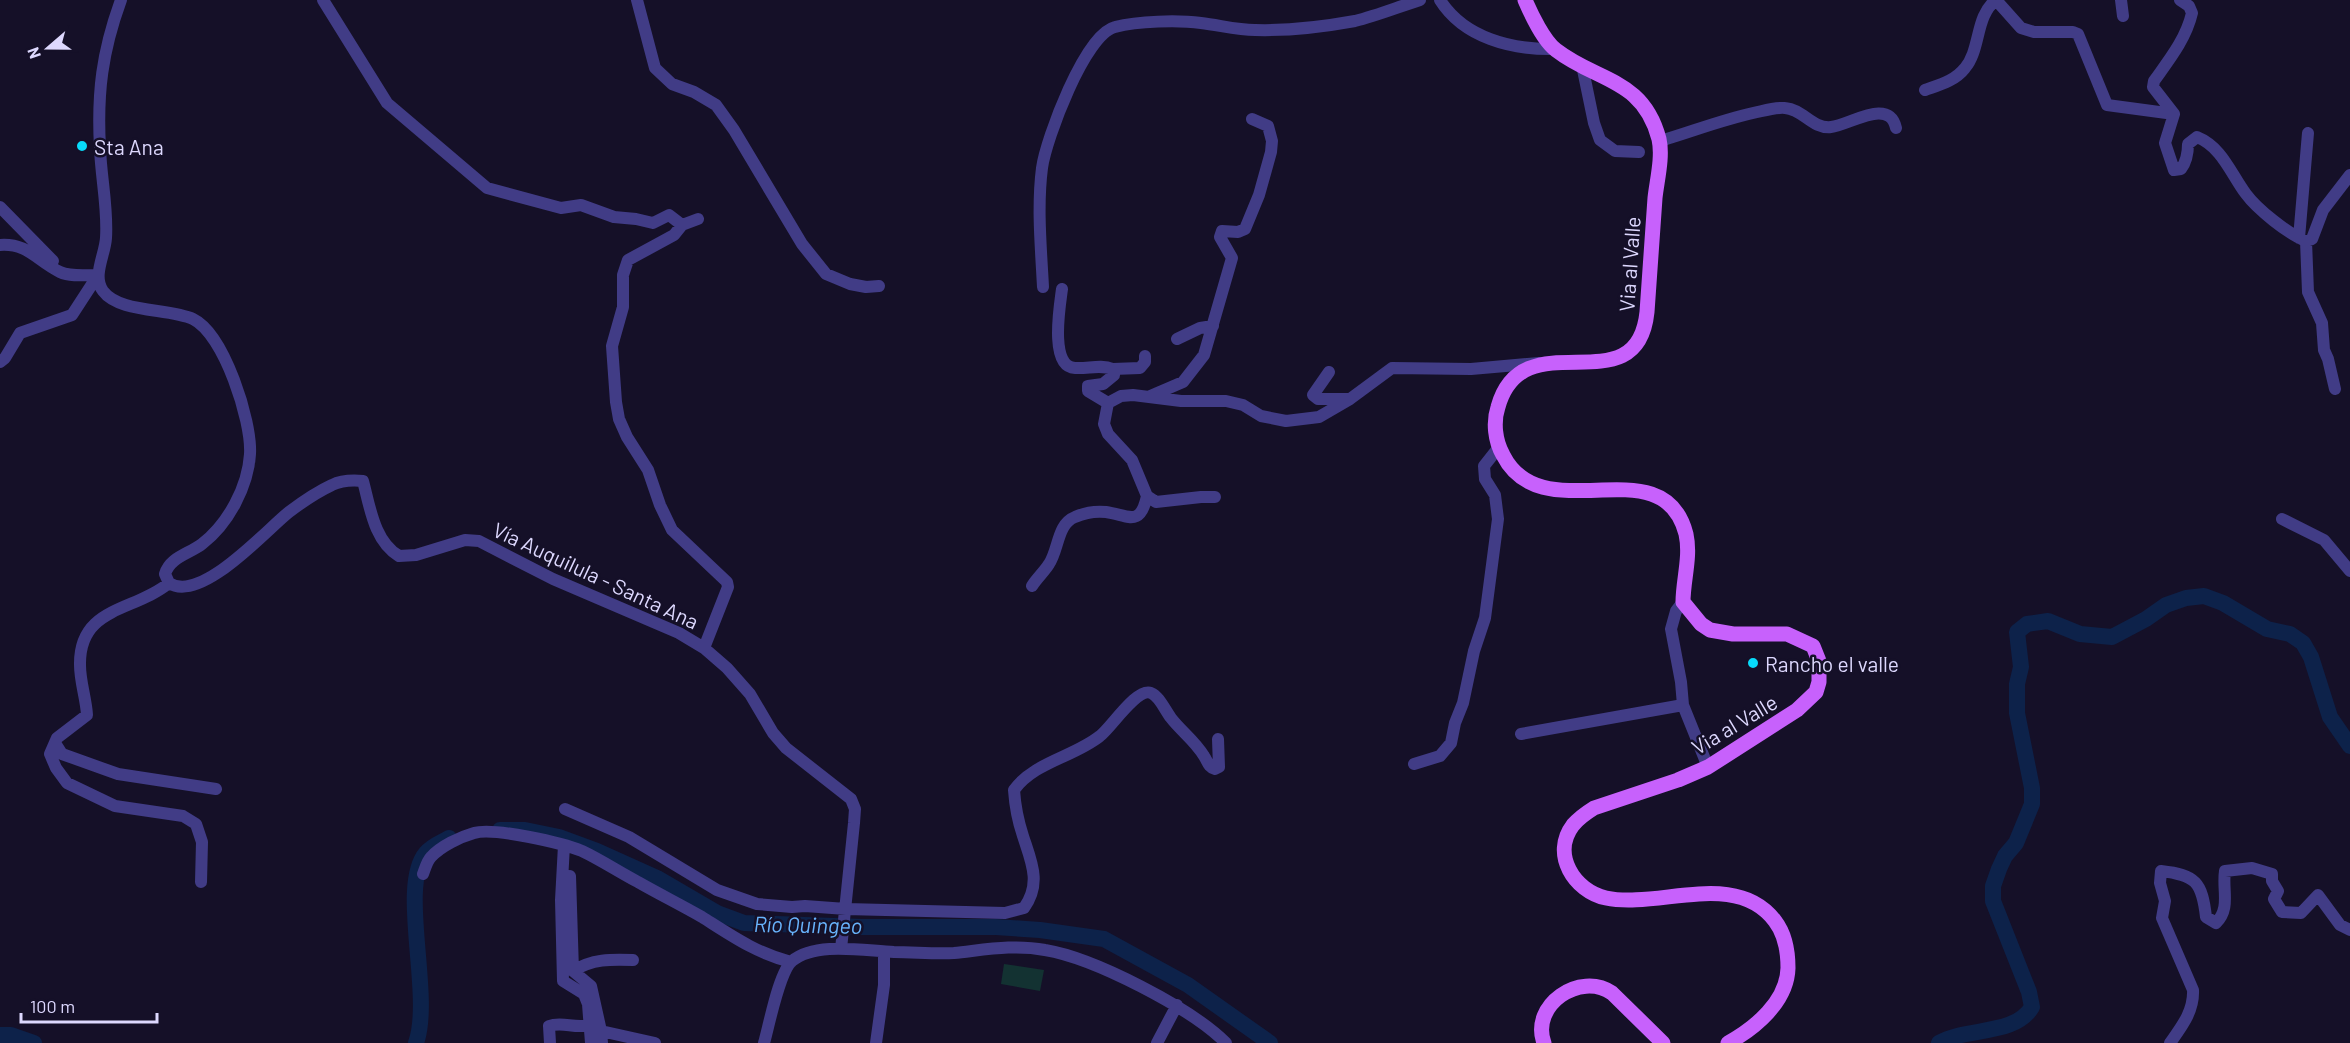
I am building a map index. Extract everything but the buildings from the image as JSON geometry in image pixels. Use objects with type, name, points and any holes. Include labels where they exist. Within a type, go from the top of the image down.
[{"type":"main road","name":"Via al Valle","points":[[1499,447],[1496,413],[1505,387],[1528,369],[1546,362],[1613,360],[1629,351],[1643,333],[1647,312],[1660,141],[1649,116],[1636,97],[1621,84],[1555,49],[1534,20],[1525,0]]},
{"type":"main road","points":[[1499,447],[1504,458],[1524,479],[1547,489],[1579,492],[1630,489],[1653,494],[1668,503],[1686,533],[1688,548],[1683,602]]},
{"type":"main road","name":"Via al Valle","points":[[1683,602],[1701,624],[1710,630],[1733,634],[1786,634],[1813,646],[1819,661],[1819,682],[1816,692],[1797,710],[1708,767],[1678,780],[1594,808],[1582,816],[1572,826],[1568,835],[1565,848],[1566,861],[1569,871],[1582,888],[1606,898],[1625,900],[1729,894],[1755,903],[1770,914],[1779,926],[1787,947],[1788,970],[1782,990],[1766,1015],[1742,1035],[1728,1043]]},
{"type":"main road","points":[[1544,1043],[1542,1032],[1546,1015],[1553,1004],[1561,994],[1570,989],[1589,985],[1603,987],[1612,993],[1663,1043]]},
{"type":"street","points":[[0,362],[5,358],[20,333],[72,315],[98,275],[106,240],[99,106],[103,60],[110,30],[121,0]]},
{"type":"street","points":[[323,0],[387,103],[487,188],[561,208],[581,205],[614,217],[652,223],[669,215],[682,225]]},
{"type":"street","points":[[637,0],[655,68],[672,84],[694,92],[716,105],[734,130],[802,244],[819,266],[835,279],[866,287],[879,286]]},
{"type":"street","points":[[1043,286],[1040,203],[1042,168],[1047,147],[1076,74],[1093,45],[1104,32],[1115,27],[1172,21],[1252,30],[1304,28],[1356,20],[1420,0]]},
{"type":"street","points":[[1440,0],[1447,12],[1459,23],[1487,38],[1520,48],[1555,49]]},
{"type":"street","points":[[1924,90],[1951,81],[1966,67],[1984,15],[1996,0],[2021,28],[2034,32],[2078,34],[2108,105],[2174,114]]},
{"type":"street","points":[[2121,0],[2123,16]]},
{"type":"street","points":[[2174,114],[2153,87],[2154,81],[2177,49],[2190,24],[2192,13],[2189,6],[2180,0]]},
{"type":"street","points":[[1582,65],[1594,123],[1600,140],[1615,151],[1639,152]]},
{"type":"street","points":[[1660,141],[1729,118],[1781,108],[1796,111],[1816,125],[1831,127],[1876,113],[1885,114],[1894,122],[1896,128]]},
{"type":"street","points":[[2174,114],[2165,143],[2174,170],[2184,166],[2188,155],[2188,144],[2198,137],[2208,142],[2220,154],[2248,196],[2302,240],[2312,239],[2323,210],[2350,175]]},
{"type":"street","points":[[1147,398],[1183,382],[1204,355],[1232,258],[1220,237],[1222,231],[1238,232],[1245,229],[1259,195],[1271,152],[1272,141],[1268,126],[1252,119]]},
{"type":"street","points":[[2308,133],[2302,240],[2308,292],[2322,323],[2324,350],[2335,389]]},
{"type":"street","points":[[0,207],[59,267],[60,272]]},
{"type":"street","points":[[698,219],[682,225],[674,235],[627,260],[623,275],[623,307],[612,346],[619,419],[627,437],[648,470],[667,521],[672,530],[728,582],[704,648]]},
{"type":"street","points":[[0,245],[24,247],[60,272],[98,275]]},
{"type":"street","points":[[98,275],[102,290],[111,299],[178,314],[195,320],[207,329],[240,395],[250,452],[246,476],[238,496],[217,531],[201,545],[172,561],[165,574],[169,583],[158,591],[102,617],[89,630],[83,643],[80,664],[87,715],[63,732],[50,754],[56,768],[67,783],[115,806],[183,816],[196,824],[202,842],[201,882]]},
{"type":"street","points":[[1062,289],[1057,340],[1067,365],[1073,369],[1106,366],[1113,369],[1140,368],[1145,362],[1145,356]]},
{"type":"street","points":[[1177,339],[1200,328],[1213,326]]},
{"type":"street","points":[[1108,403],[1121,396],[1133,395],[1181,401],[1226,401],[1243,405],[1261,416],[1286,421],[1319,417],[1350,399],[1392,368],[1472,369],[1546,362]]},
{"type":"street","points":[[1108,403],[1088,391],[1088,386],[1110,381],[1114,375],[1113,369]]},
{"type":"street","points":[[1329,372],[1313,395],[1314,397],[1317,399],[1350,399]]},
{"type":"street","points":[[1032,586],[1049,565],[1064,524],[1072,518],[1096,512],[1108,512],[1127,518],[1138,515],[1145,506],[1147,496],[1132,459],[1108,434],[1104,424],[1108,403]]},
{"type":"street","points":[[1414,764],[1440,756],[1451,743],[1455,723],[1463,703],[1474,651],[1485,618],[1498,519],[1495,495],[1485,479],[1484,466],[1499,447]]},
{"type":"street","name":"Vía Auquilula - Santa Ana","points":[[169,583],[178,586],[192,584],[219,573],[238,559],[290,511],[332,484],[348,479],[363,481],[374,524],[387,545],[399,556],[416,555],[465,540],[479,541],[553,579],[679,633],[704,648],[727,668],[750,694],[773,733],[786,747],[851,799],[855,816],[842,944]]},
{"type":"street","points":[[1147,496],[1156,502],[1215,497]]},
{"type":"street","points":[[2282,519],[2324,540],[2350,571]]},
{"type":"street","points":[[1683,602],[1676,611],[1671,629],[1683,705],[1708,767]]},
{"type":"street","points":[[565,809],[629,837],[717,890],[745,901],[846,911],[1005,913],[1024,908],[1029,902],[1034,865],[1023,837],[1014,790],[1019,782],[1099,738],[1140,694],[1147,692],[1153,693],[1170,717],[1194,741],[1210,767],[1215,769],[1219,767],[1218,739]]},
{"type":"street","points":[[1521,734],[1683,705]]},
{"type":"street","points":[[55,743],[62,754],[118,774],[216,789]]},
{"type":"street","points":[[423,874],[430,858],[452,842],[477,832],[523,835],[568,846],[674,900],[734,939],[753,946],[767,956],[791,962]]},
{"type":"street","points":[[568,846],[573,971],[591,986],[601,1037],[655,1043]]},
{"type":"street","points":[[568,846],[561,900],[563,981],[584,994],[588,1004],[591,1043]]},
{"type":"street","points":[[2170,1043],[2187,1018],[2193,1001],[2193,990],[2162,918],[2165,901],[2160,883],[2161,871],[2185,874],[2197,884],[2204,900],[2206,917],[2216,923],[2224,914],[2225,871],[2252,868],[2272,874],[2272,881],[2278,891],[2274,899],[2282,912],[2301,913],[2318,895],[2340,925],[2350,930]]},
{"type":"street","points":[[764,1043],[779,988],[791,962],[804,954],[842,944],[884,951],[953,953],[1004,948],[1045,950],[1078,960],[1177,1005],[1226,1043]]},
{"type":"street","points":[[876,1043],[884,985],[884,951]]},
{"type":"street","points":[[573,971],[582,965],[597,961],[633,960]]},
{"type":"street","points":[[1157,1043],[1177,1005]]},
{"type":"street","points":[[550,1043],[549,1026],[556,1023],[578,1028],[590,1025]]},
{"type":"green space","points":[[1004,964],[1044,970],[1040,991],[1001,984]]},
{"type":"waterway","name":"Río Quingeo","points":[[1939,1043],[1950,1038],[2014,1023],[2032,1007],[2029,992],[1993,901],[1993,886],[1999,869],[2005,856],[2016,843],[2032,804],[2032,788],[2017,713],[2017,684],[2021,667],[2017,632],[2027,624],[2048,621],[2080,634],[2112,637],[2146,619],[2166,605],[2186,598],[2204,596],[2223,603],[2267,629],[2290,634],[2303,643],[2311,657],[2330,717],[2350,746]]},
{"type":"waterway","name":"Río Quingeo","points":[[500,830],[525,830],[559,837],[597,851],[657,878],[717,913],[744,923],[862,927],[996,927],[1040,930],[1104,939],[1188,985],[1270,1043]]},
{"type":"waterway","name":"Río Quingeo","points":[[416,1043],[421,998],[415,915],[418,869],[426,853],[449,838]]},
{"type":"waterway","name":"Río Quingeo","points":[[0,1035],[11,1035],[34,1043]]},
{"type":"place","name":"Sta Ana","points":[[82,146]]},
{"type":"place","name":"Rancho el valle","points":[[1753,663]]}]
